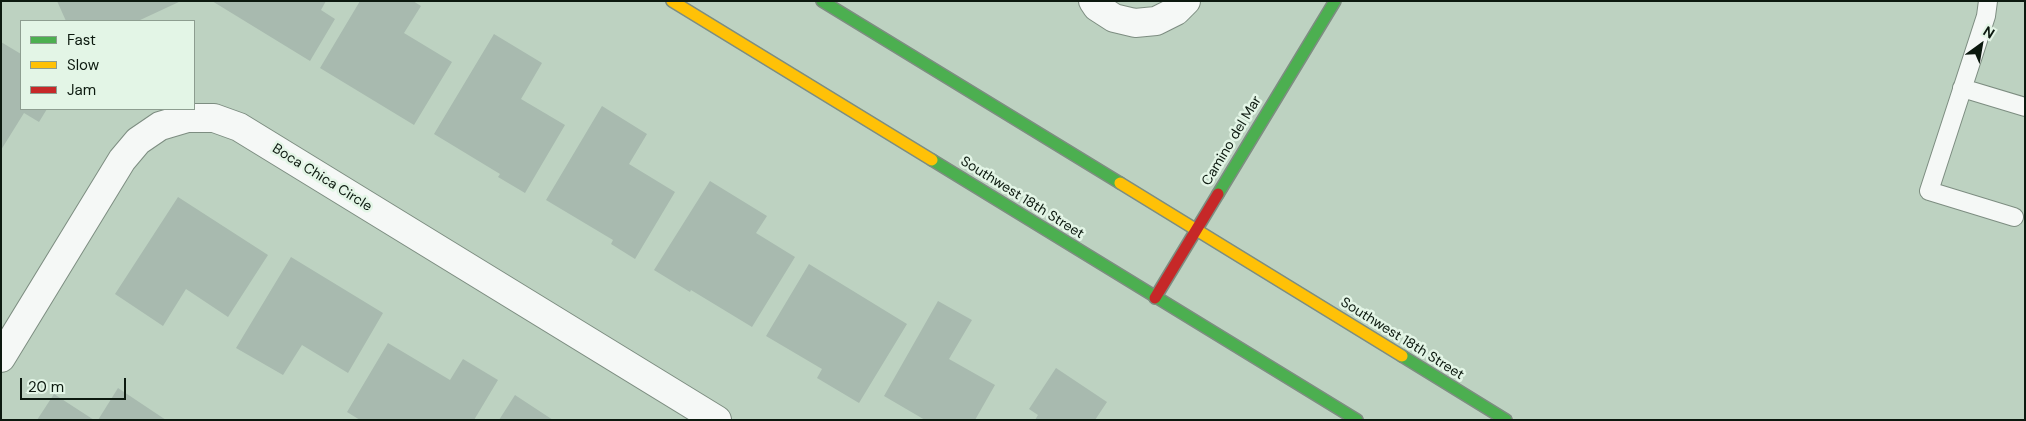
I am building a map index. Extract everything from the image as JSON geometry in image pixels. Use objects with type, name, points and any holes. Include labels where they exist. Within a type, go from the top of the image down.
[{"type":"main road","name":"Southwest 18th Street","points":[[672,1],[1357,420]]},
{"type":"main road","name":"Southwest 18th Street","points":[[822,1],[1506,420]]},
{"type":"main road","name":"Camino del Mar","points":[[1156,298],[1335,1]]},
{"type":"street","points":[[1093,1],[1097,7],[1114,18],[1135,23],[1156,21],[1176,11],[1186,1]]},
{"type":"street","name":"Boca Chica Circle","points":[[1,358],[122,160],[138,141],[160,126],[187,118],[214,118],[239,127],[716,420]]},
{"type":"lane","points":[[1988,1],[1986,16],[1929,192],[2014,217]]},
{"type":"lane","points":[[1962,88],[2025,107]]},
{"type":"building","points":[[57,1],[181,1],[140,20],[66,20]]},
{"type":"building","points":[[212,1],[326,1],[321,10],[335,19],[310,61]]},
{"type":"building","points":[[360,1],[413,1],[421,6],[404,33],[452,62],[414,125],[320,68]]},
{"type":"building","points":[[494,34],[542,63],[521,99],[565,125],[525,193],[498,177],[500,174],[434,134]]},
{"type":"building","points":[[1,42],[20,53],[20,110],[46,110],[39,122],[24,113],[1,150]]},
{"type":"building","points":[[602,106],[647,134],[629,164],[675,192],[635,259],[611,244],[613,240],[546,200]]},
{"type":"building","points":[[710,181],[767,216],[756,233],[795,257],[752,327],[654,270]]},
{"type":"building","points":[[178,197],[268,255],[228,317],[186,289],[163,326],[115,294]]},
{"type":"building","points":[[291,257],[383,313],[348,373],[302,345],[283,375],[236,348]]},
{"type":"building","points":[[809,264],[907,324],[859,403],[817,378],[822,369],[766,336]]},
{"type":"building","points":[[938,301],[972,320],[949,359],[995,385],[975,420],[925,420],[884,396]]},
{"type":"building","points":[[388,343],[450,380],[463,359],[498,380],[474,420],[360,420],[347,412]]},
{"type":"building","points":[[1056,368],[1107,402],[1095,420],[1035,420],[1038,415],[1029,409]]},
{"type":"building","points":[[118,388],[166,420],[98,420]]},
{"type":"building","points":[[54,394],[94,420],[37,420]]},
{"type":"building","points":[[515,395],[553,420],[499,420]]},
{"type":"traffic: fast","points":[[822,1],[1120,183]]},
{"type":"traffic: fast","points":[[1218,194],[1335,1]]},
{"type":"traffic: fast","points":[[932,160],[1357,420]]},
{"type":"traffic: fast","points":[[1402,356],[1506,420]]},
{"type":"traffic: slow","points":[[672,1],[932,160]]},
{"type":"traffic: slow","points":[[1120,183],[1402,356]]},
{"type":"traffic: jam","points":[[1155,298],[1218,194]]}]
